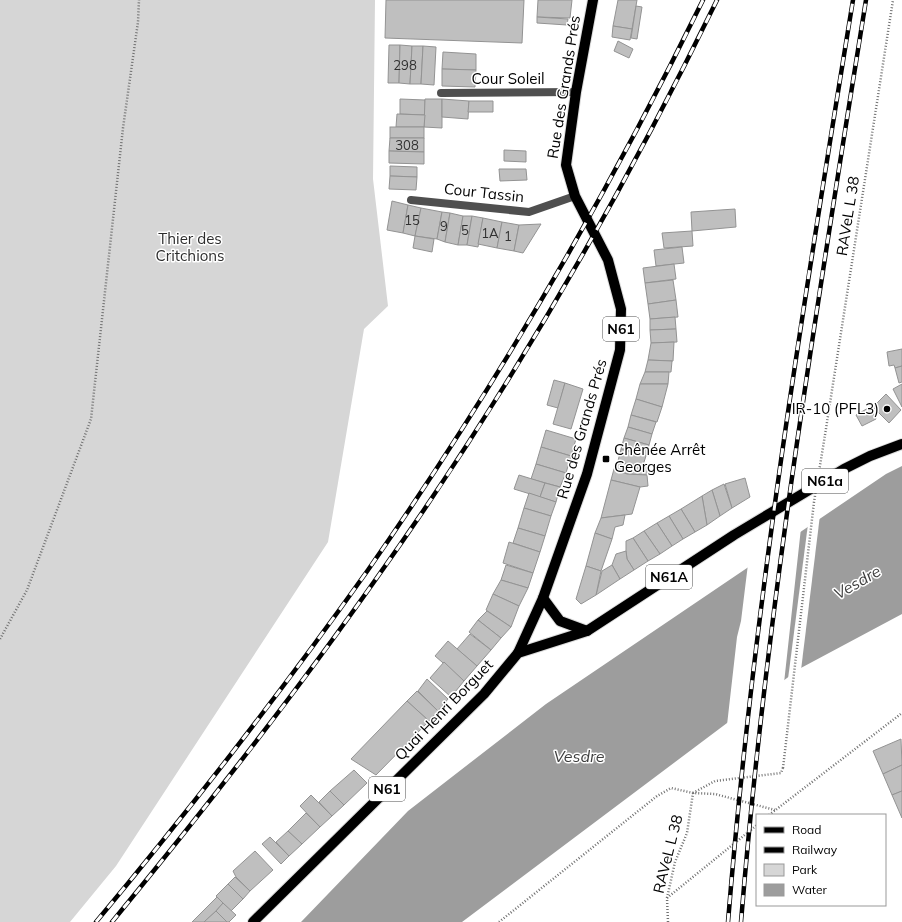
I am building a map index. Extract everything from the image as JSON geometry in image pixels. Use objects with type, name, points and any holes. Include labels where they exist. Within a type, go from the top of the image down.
[{"type":"main road","name":"Rue des Grands Prés","points":[[518,653],[543,598],[587,474],[620,350],[622,309],[608,260],[575,196],[566,166],[576,92],[593,0]]},
{"type":"main road","name":"N61a","points":[[751,525],[844,469],[902,444]]},
{"type":"main road","name":"N61A","points":[[587,631],[751,525]]},
{"type":"main road","points":[[543,598],[560,621],[587,631]]},
{"type":"main road","points":[[518,653],[587,631]]},
{"type":"main road","name":"Quai Henri Borguet","points":[[253,922],[484,694],[518,653]]},
{"type":"street","name":"Cour Soleil","points":[[441,93],[576,92]]},
{"type":"street","name":"Cour Tassin","points":[[411,200],[529,212],[575,196]]},
{"type":"path","points":[[0,638],[27,590],[91,420],[123,128],[138,22],[139,0]]},
{"type":"path","name":"RAVeL L 38","points":[[668,922],[667,898],[675,862],[687,833],[693,793],[715,781],[781,773],[783,768],[814,502],[892,0]]},
{"type":"path","points":[[770,814],[902,713]]},
{"type":"path","points":[[499,922],[657,796],[671,788],[693,793],[715,794],[775,810]]},
{"type":"path","points":[[667,898],[756,826]]},
{"type":"green space","name":"Thier des Critchions","points":[[0,0],[375,0],[373,179],[388,306],[364,329],[328,542],[116,866],[70,922],[0,922]]},
{"type":"water","name":"Vesdre","points":[[902,466],[902,614],[799,669],[462,922],[301,922],[408,811],[546,704],[886,474]]},
{"type":"pier","points":[[820,515],[801,670],[788,679],[808,524]]},
{"type":"pier","points":[[801,528],[784,683],[727,725],[737,637],[741,621],[748,564]]},
{"type":"building","points":[[386,0],[524,0],[522,43],[385,38]]},
{"type":"building","points":[[538,0],[572,0],[570,18],[537,17]]},
{"type":"building","points":[[618,0],[637,0],[632,29],[613,26]]},
{"type":"building","points":[[636,6],[642,7],[637,39],[631,38]]},
{"type":"building","points":[[537,17],[568,19],[567,25],[537,23]]},
{"type":"building","points":[[613,26],[632,29],[630,40],[612,37]]},
{"type":"building","points":[[618,41],[633,49],[629,58],[614,51]]},
{"type":"building","points":[[389,45],[400,45],[399,83],[388,83]]},
{"type":"building","points":[[400,45],[412,46],[410,84],[399,83]]},
{"type":"building","points":[[412,46],[423,46],[421,84],[410,84]]},
{"type":"building","points":[[423,46],[436,47],[434,85],[421,84]]},
{"type":"building","points":[[443,52],[476,54],[476,70],[442,69]]},
{"type":"building","points":[[442,69],[476,70],[475,87],[442,86]]},
{"type":"building","points":[[400,99],[425,100],[425,115],[400,114]]},
{"type":"building","points":[[425,99],[442,99],[442,128],[424,127]]},
{"type":"building","points":[[442,99],[469,101],[468,119],[442,117]]},
{"type":"building","points":[[469,101],[493,101],[493,112],[468,112]]},
{"type":"building","points":[[397,114],[425,115],[424,127],[396,127]]},
{"type":"building","points":[[390,127],[424,127],[424,138],[390,138]]},
{"type":"building","points":[[390,138],[424,138],[424,152],[389,151]]},
{"type":"building","points":[[504,150],[526,151],[526,162],[504,161]]},
{"type":"building","points":[[389,151],[424,152],[424,164],[389,163]]},
{"type":"building","points":[[390,166],[417,167],[417,177],[390,176]]},
{"type":"building","points":[[499,169],[526,169],[527,180],[500,181]]},
{"type":"building","points":[[390,176],[417,177],[416,190],[389,189]]},
{"type":"building","points":[[392,201],[408,205],[403,233],[387,230]]},
{"type":"building","points":[[408,205],[421,208],[415,236],[403,233]]},
{"type":"building","points":[[421,208],[442,212],[437,239],[415,236]]},
{"type":"building","points":[[735,209],[736,227],[692,231],[691,212]]},
{"type":"building","points":[[442,212],[450,213],[445,242],[437,239]]},
{"type":"building","points":[[450,213],[463,216],[458,245],[445,242]]},
{"type":"building","points":[[463,216],[472,216],[467,245],[458,245]]},
{"type":"building","points":[[472,216],[483,218],[478,247],[467,245]]},
{"type":"building","points":[[483,218],[502,222],[497,248],[478,244]]},
{"type":"building","points":[[502,222],[519,225],[514,251],[497,248]]},
{"type":"building","points":[[541,224],[523,253],[514,251],[519,225]]},
{"type":"building","points":[[692,231],[693,246],[664,248],[662,233]]},
{"type":"building","points":[[415,236],[434,239],[432,252],[413,248]]},
{"type":"building","points":[[682,247],[684,263],[656,266],[654,250]]},
{"type":"building","points":[[674,264],[676,279],[645,283],[643,268]]},
{"type":"building","points":[[673,280],[676,300],[648,304],[645,283]]},
{"type":"building","points":[[676,300],[678,317],[650,319],[648,304]]},
{"type":"building","points":[[675,317],[676,329],[650,330],[650,319]]},
{"type":"building","points":[[676,329],[677,342],[651,343],[650,330]]},
{"type":"building","points":[[674,342],[673,361],[648,360],[651,343]]},
{"type":"building","points":[[902,349],[902,366],[895,368],[894,365],[889,366],[887,352]]},
{"type":"building","points":[[648,360],[672,361],[671,372],[645,372]]},
{"type":"building","points":[[902,366],[902,382],[899,383],[895,368]]},
{"type":"building","points":[[645,372],[669,372],[668,384],[640,384]]},
{"type":"building","points":[[554,380],[565,383],[558,408],[547,405]]},
{"type":"building","points":[[565,383],[583,389],[571,429],[553,424]]},
{"type":"building","points":[[640,384],[668,384],[662,407],[636,399]]},
{"type":"building","points":[[902,384],[902,407],[893,389]]},
{"type":"building","name":"IR-10 (PFL3)","points":[[886,394],[901,410],[889,423],[873,407]]},
{"type":"building","points":[[636,399],[662,407],[657,422],[631,415]]},
{"type":"building","points":[[870,407],[876,419],[862,426],[856,415]]},
{"type":"building","points":[[631,415],[656,422],[652,434],[628,427]]},
{"type":"building","points":[[628,427],[652,434],[649,445],[624,438]]},
{"type":"building","points":[[546,430],[576,439],[571,456],[541,447]]},
{"type":"building","points":[[624,438],[649,445],[646,456],[621,449]]},
{"type":"building","points":[[541,447],[571,456],[566,473],[536,464]]},
{"type":"building","points":[[621,449],[646,456],[643,465],[629,465],[618,461]]},
{"type":"building","points":[[618,461],[629,465],[648,465],[647,475],[627,474],[614,469]]},
{"type":"building","points":[[536,464],[566,473],[560,487],[531,479]]},
{"type":"building","points":[[614,469],[627,474],[647,475],[648,486],[640,487],[611,480]]},
{"type":"building","points":[[519,475],[545,483],[540,497],[514,489]]},
{"type":"building","points":[[745,478],[750,497],[732,508],[725,484]]},
{"type":"building","points":[[611,480],[640,487],[632,514],[601,518]]},
{"type":"building","points":[[545,483],[560,487],[556,502],[540,497]]},
{"type":"building","points":[[724,484],[732,508],[720,516],[712,490]]},
{"type":"building","points":[[712,490],[720,516],[707,525],[702,496]]},
{"type":"building","points":[[529,493],[556,502],[551,516],[524,508]]},
{"type":"building","points":[[702,496],[707,525],[695,532],[681,509]]},
{"type":"building","points":[[524,508],[551,516],[545,536],[518,528]]},
{"type":"building","points":[[681,509],[695,532],[683,539],[669,516]]},
{"type":"building","points":[[625,515],[623,525],[615,527],[612,539],[595,533],[601,518]]},
{"type":"building","points":[[669,516],[683,539],[672,546],[657,523]]},
{"type":"building","points":[[657,523],[672,546],[660,554],[644,531]]},
{"type":"building","points":[[518,528],[545,536],[540,552],[513,543]]},
{"type":"building","points":[[644,531],[660,554],[648,561],[633,538]]},
{"type":"building","points":[[595,533],[612,539],[601,571],[586,566]]},
{"type":"building","points":[[633,538],[648,561],[634,570],[627,559],[626,551],[626,541]]},
{"type":"building","points":[[509,542],[540,552],[533,573],[503,563]]},
{"type":"building","points":[[626,551],[627,559],[634,570],[620,579],[612,565],[616,554]]},
{"type":"building","points":[[506,565],[533,573],[528,588],[501,580]]},
{"type":"building","points":[[612,565],[620,579],[596,595],[602,571]]},
{"type":"building","points":[[586,566],[601,571],[596,595],[581,604],[576,599]]},
{"type":"building","points":[[501,580],[528,588],[519,606],[493,594]]},
{"type":"building","points":[[493,594],[519,606],[511,627],[486,610]]},
{"type":"building","points":[[487,611],[511,627],[501,638],[478,620]]},
{"type":"building","points":[[478,620],[501,638],[491,650],[469,632]]},
{"type":"building","points":[[470,634],[491,650],[477,666],[457,649]]},
{"type":"building","points":[[448,641],[477,666],[464,681],[435,656]]},
{"type":"building","points":[[444,662],[464,681],[451,697],[430,678]]},
{"type":"building","points":[[427,679],[448,699],[438,711],[418,691]]},
{"type":"building","points":[[417,691],[438,711],[429,721],[407,701]]},
{"type":"building","points":[[407,701],[429,721],[376,775],[351,759]]},
{"type":"building","points":[[901,739],[902,765],[883,774],[873,751]]},
{"type":"building","points":[[902,765],[902,791],[892,795],[883,774]]},
{"type":"building","points":[[354,770],[367,783],[344,805],[330,791]]},
{"type":"building","points":[[330,791],[344,805],[332,816],[319,802]]},
{"type":"building","points":[[902,791],[902,818],[892,795]]},
{"type":"building","points":[[311,795],[332,816],[320,827],[300,806]]},
{"type":"building","points":[[306,813],[320,827],[302,844],[288,831]]},
{"type":"building","points":[[288,831],[302,844],[289,856],[276,842]]},
{"type":"building","points":[[270,837],[289,856],[281,864],[262,844]]},
{"type":"building","points":[[255,851],[273,870],[250,891],[236,877],[233,871]]},
{"type":"building","points":[[235,877],[250,891],[243,899],[228,884]]},
{"type":"building","points":[[228,884],[243,899],[231,911],[216,896]]},
{"type":"building","points":[[217,897],[223,903],[216,911],[204,922],[192,922]]},
{"type":"building","points":[[223,903],[236,915],[229,922],[227,922],[216,911]]},
{"type":"building","points":[[216,911],[227,922],[204,922]]},
{"type":"railway","points":[[96,922],[201,792],[269,704],[336,615],[415,502],[504,362],[588,220],[666,74],[703,0]]},
{"type":"railway","points":[[112,922],[214,795],[313,667],[424,510],[470,440],[558,296],[641,150],[717,0]]},
{"type":"railway","points":[[728,922],[738,806],[765,575],[798,344],[853,0]]},
{"type":"railway","points":[[741,922],[764,691],[794,460],[866,0]]},
{"type":"place","name":"IR-10 (PFL3)","points":[[887,409]]},
{"type":"place","name":"Chênée Arrêt Georges","points":[[606,459]]}]
